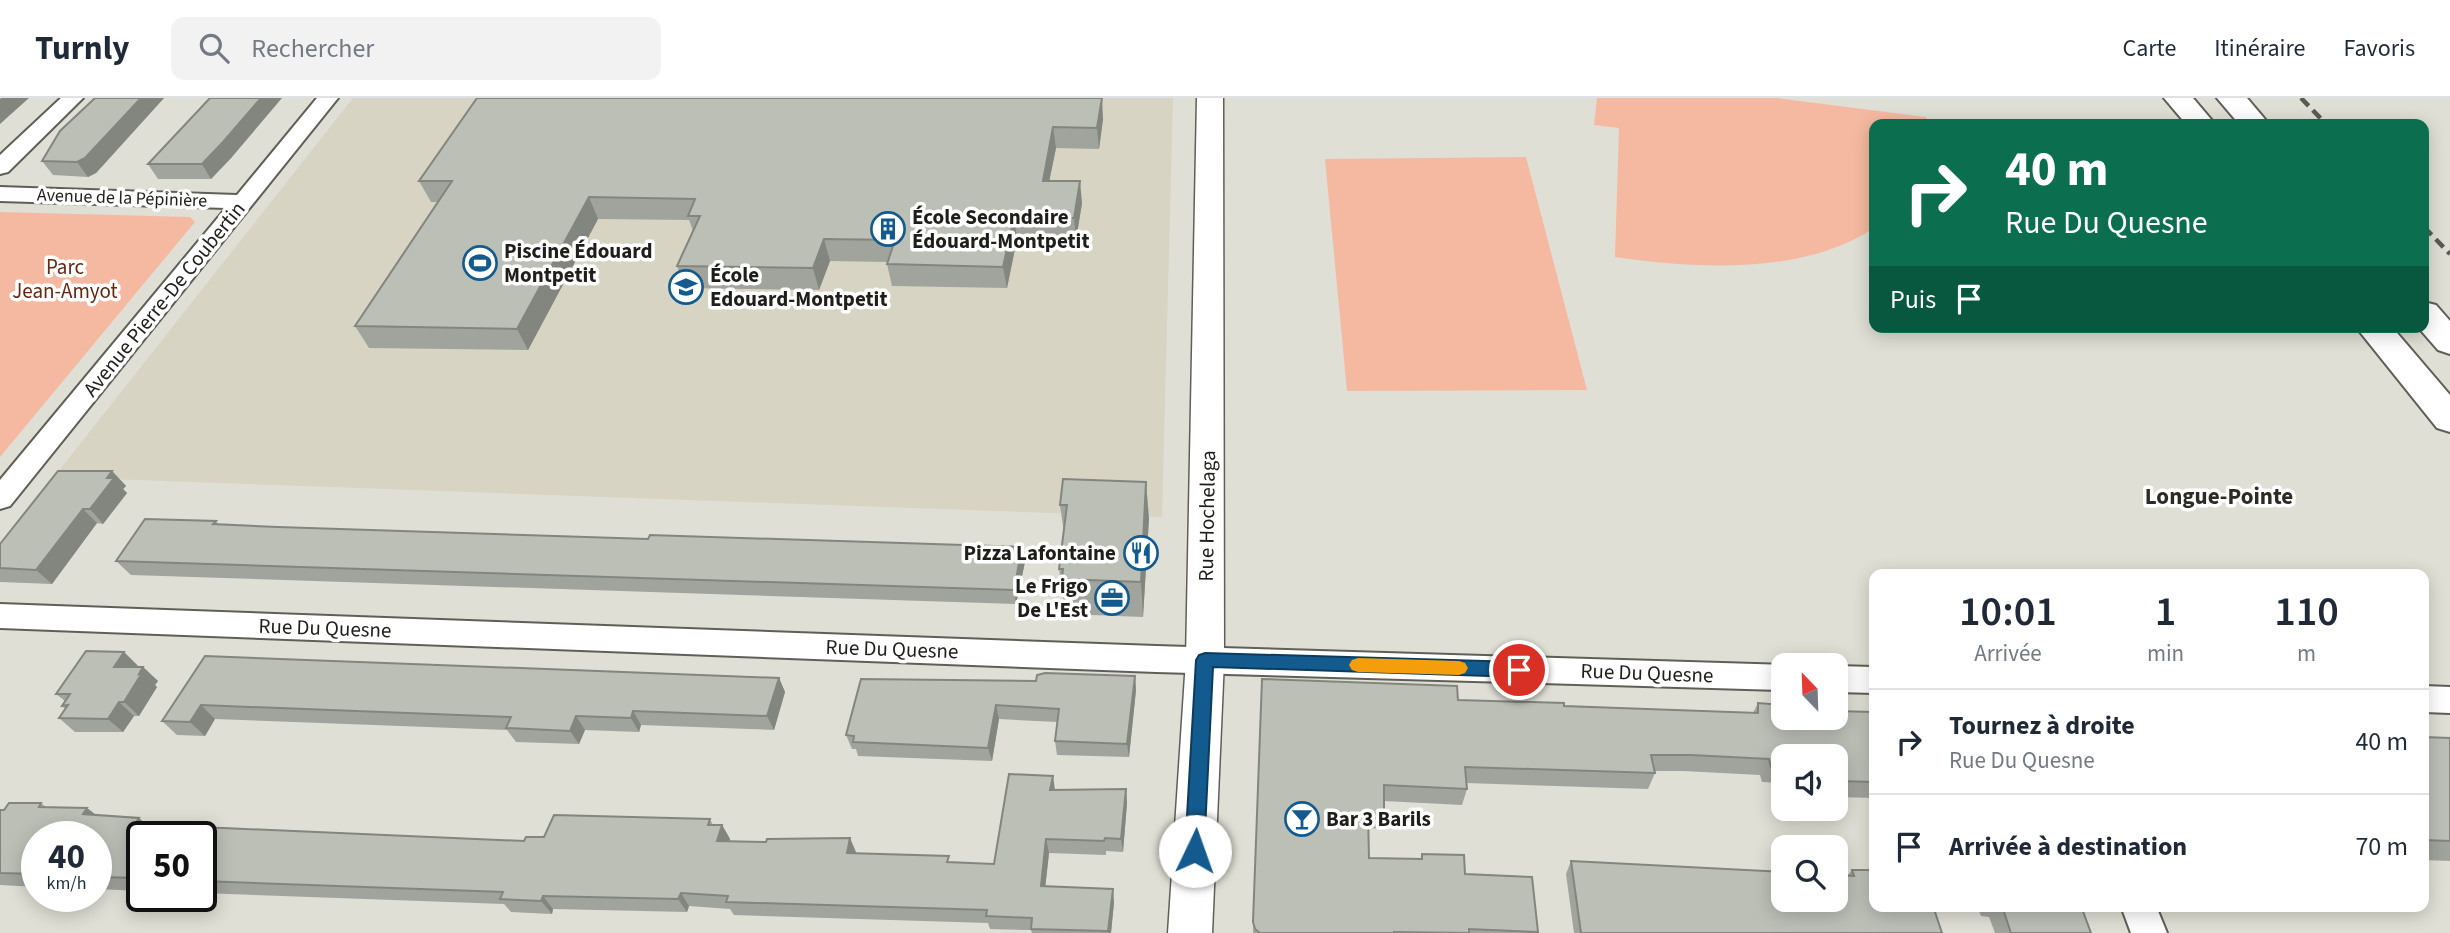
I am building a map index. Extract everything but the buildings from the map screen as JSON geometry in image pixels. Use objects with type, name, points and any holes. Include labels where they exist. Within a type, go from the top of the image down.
[{"type":"highway","points":[[2178,98],[2197,119]]},
{"type":"highway","points":[[2231,98],[2250,119]]},
{"type":"highway","points":[[2429,319],[2450,342]]},
{"type":"highway","points":[[2378,333],[2450,419]]},
{"type":"main road","name":"Rue Hochelaga","points":[[1190,933],[1205,660],[1210,98]]},
{"type":"street","points":[[0,167],[73,98]]},
{"type":"street","name":"Avenue Pierre-De Coubertin","points":[[0,499],[328,98]]},
{"type":"street","name":"Avenue de la Pépinière","points":[[0,194],[244,202]]},
{"type":"street","name":"Rue Du Quesne","points":[[0,616],[1205,660],[1771,677]]},
{"type":"street","points":[[1848,679],[1869,680]]},
{"type":"street","points":[[2429,699],[2450,700]]},
{"type":"street","points":[[2140,912],[2149,933]]},
{"type":"shaded area","name":"École Edouard-Montpetit","points":[[353,98],[1173,98],[1162,517],[54,477]]},
{"type":"green space","points":[[1597,98],[1777,98],[1927,119],[1869,119],[1869,231],[1846,243],[1815,254],[1748,265],[1679,264],[1615,257],[1619,128],[1594,125]]},
{"type":"green space","points":[[1526,157],[1587,390],[1347,391],[1325,159]]},
{"type":"green space","name":"Parc Jean-Amyot","points":[[0,212],[190,217],[195,222],[0,457]]},
{"type":"railway","points":[[2301,98],[2321,119]]},
{"type":"railway","points":[[2429,232],[2450,254]]},
{"type":"slow traffic","points":[[1358,665],[1459,668]]},
{"type":"place","name":"École Secondaire Édouard-Montpetit","points":[[888,229]]},
{"type":"place","name":"Piscine Édouard Montpetit","points":[[480,263]]},
{"type":"place","name":"École Edouard-Montpetit","points":[[686,287]]},
{"type":"place","name":"Pizza Lafontaine","points":[[1141,553]]},
{"type":"place","name":"Le Frigo De L'Est","points":[[1112,598]]},
{"type":"place","name":"Bar 3 Barils","points":[[1302,819]]},
{"type":"district","name":"Longue-Pointe","points":[[2219,496]]},
{"type":"route","points":[[1195,851],[1205,660],[1519,670]]}]
